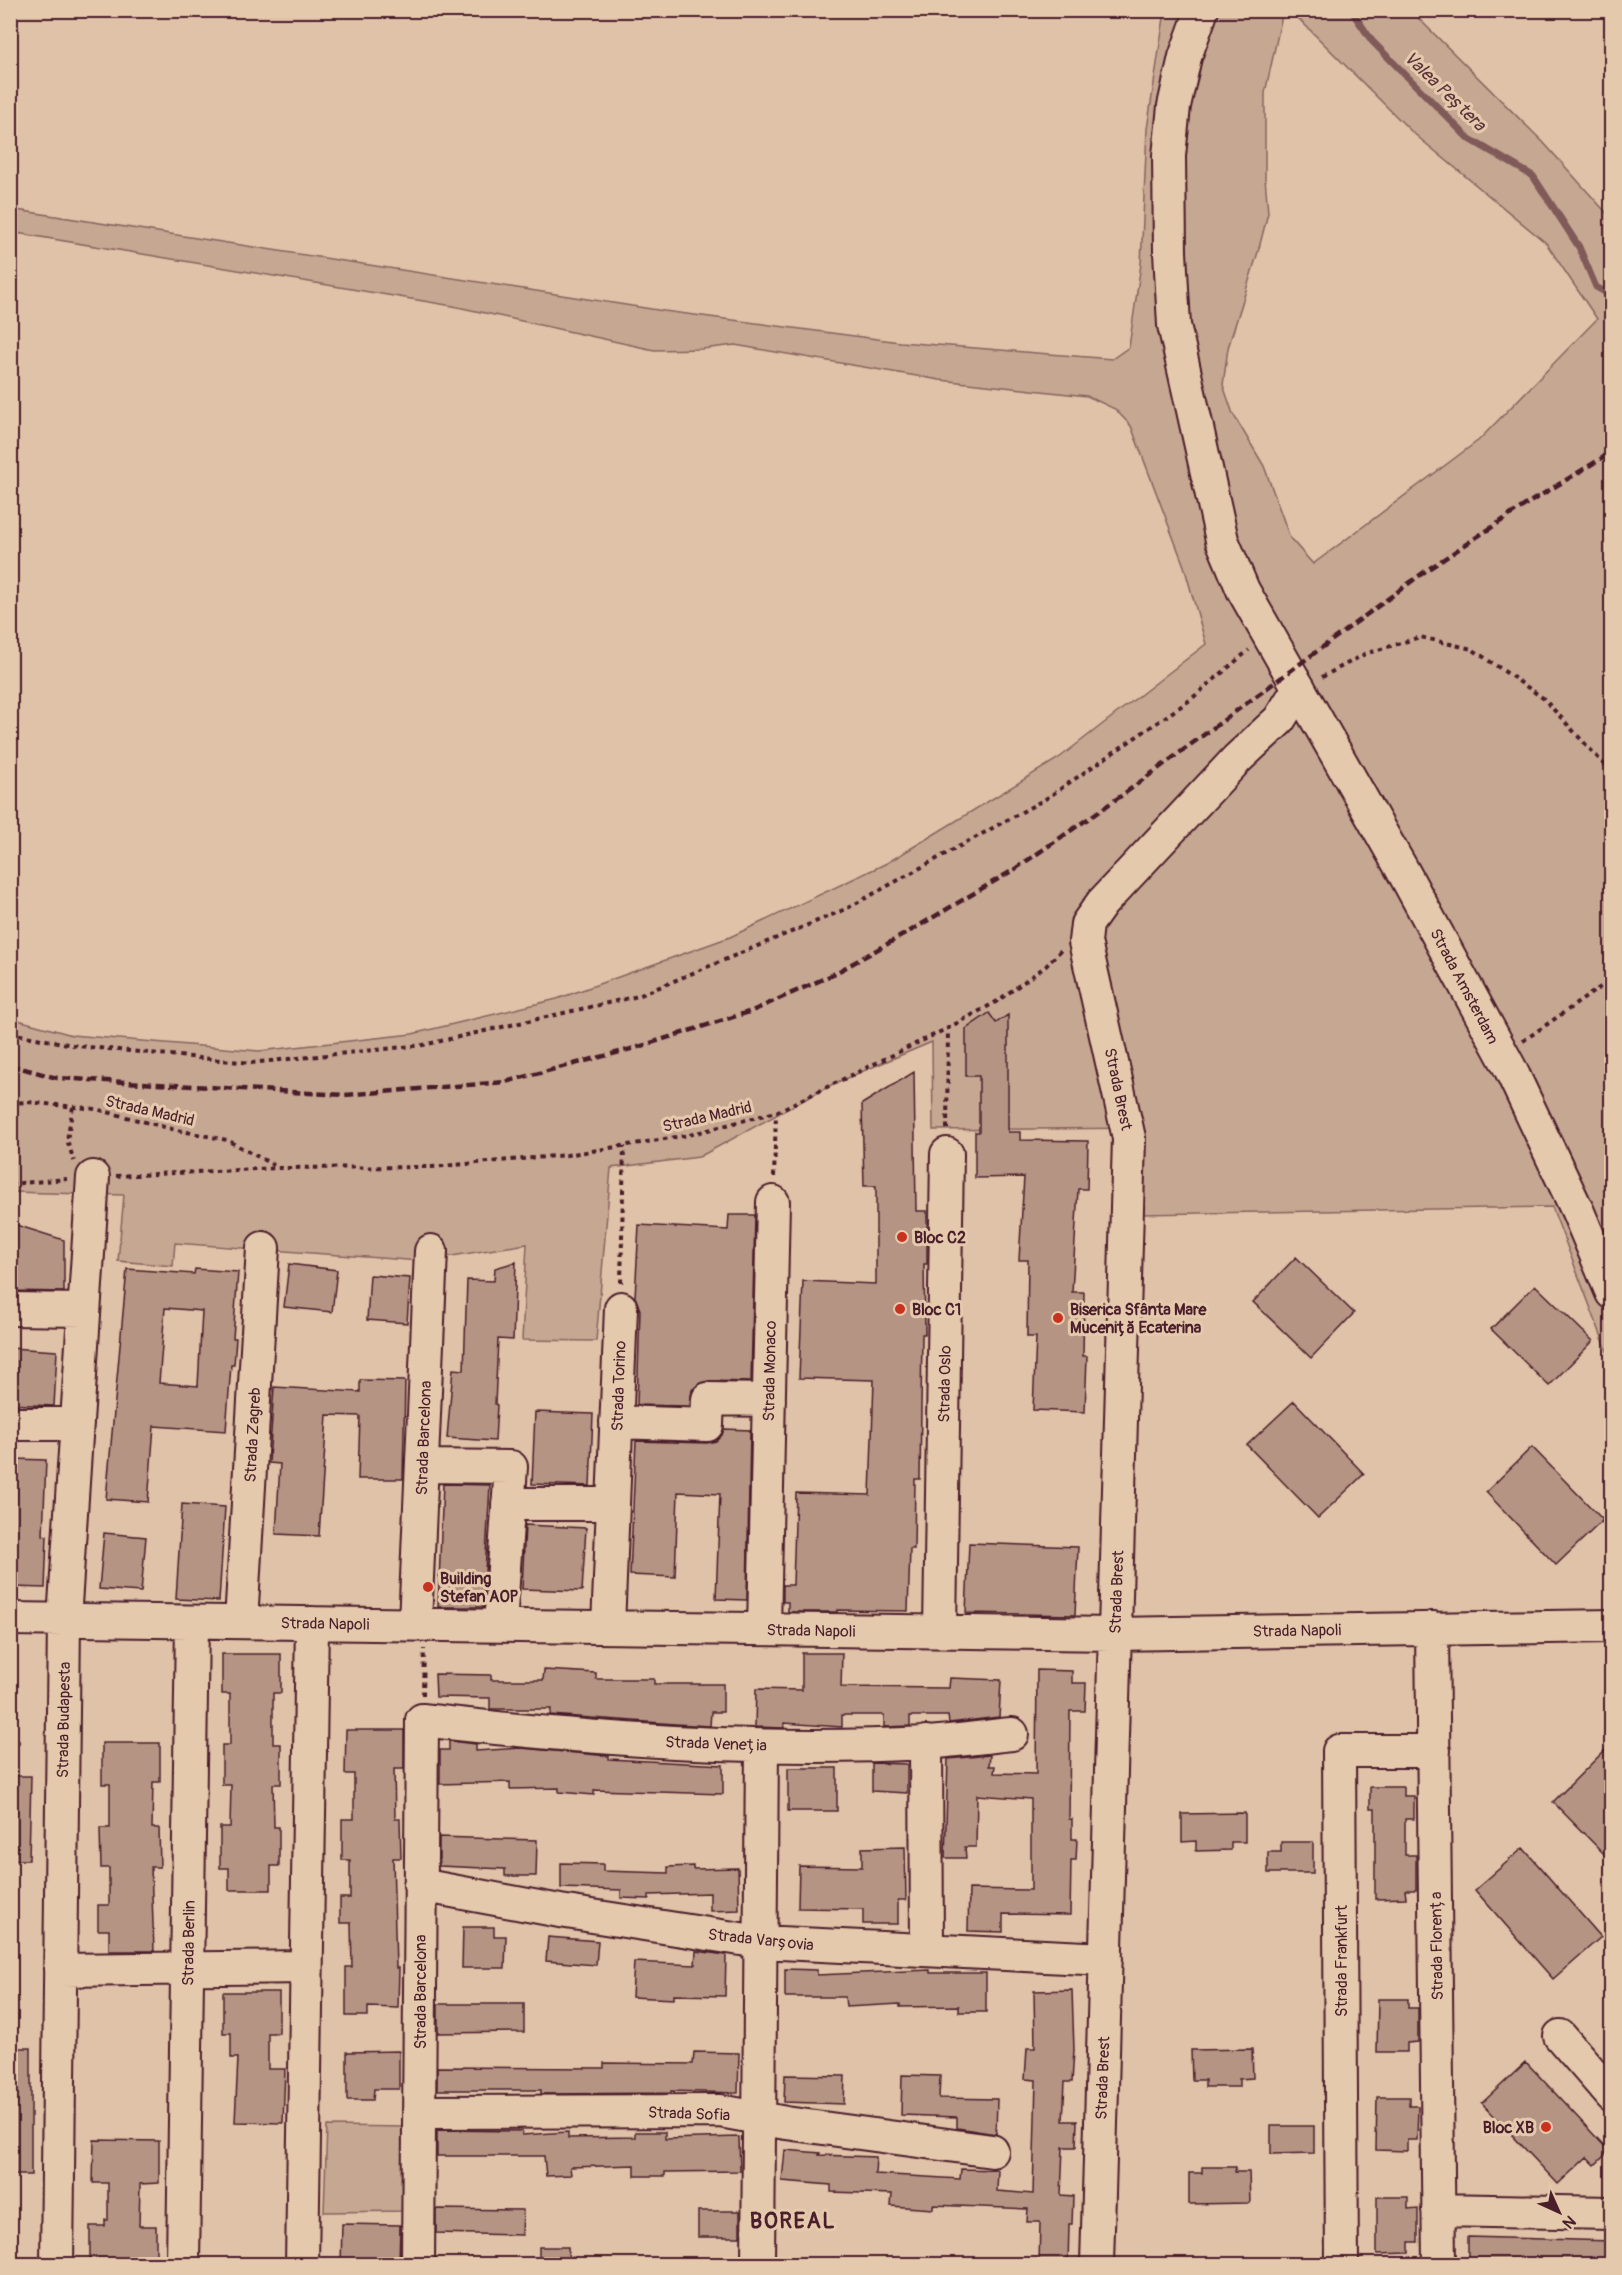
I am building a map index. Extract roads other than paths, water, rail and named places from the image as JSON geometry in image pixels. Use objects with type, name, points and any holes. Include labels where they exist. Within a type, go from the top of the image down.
[{"type":"street","name":"Strada Amsterdam","points":[[1202,10],[1185,57],[1174,106],[1169,156],[1170,252],[1174,325],[1222,540],[1243,590],[1404,873],[1510,1068],[1578,1212],[1611,1293]]},
{"type":"street","name":"Strada Brest","points":[[1097,2265],[1129,1138],[1085,942],[1087,924],[1102,903],[1136,866],[1237,759],[1279,720],[1299,688]]},
{"type":"street","name":"Strada Oslo","points":[[940,1631],[947,1154]]},
{"type":"street","name":"Strada Budapesta","points":[[57,2265],[64,1620],[93,1177]]},
{"type":"street","name":"Strada Monaco","points":[[764,1629],[773,1202]]},
{"type":"street","name":"Strada Zagreb","points":[[241,1622],[263,1248]]},
{"type":"street","name":"Strada Barcelona","points":[[420,1625],[422,1466],[430,1251]]},
{"type":"street","name":"Strada Torino","points":[[608,1627],[621,1308]]},
{"type":"street","points":[[10,1309],[84,1310]]},
{"type":"street","points":[[616,1422],[707,1425],[708,1399],[769,1400]]},
{"type":"street","points":[[10,1424],[77,1424]]},
{"type":"street","points":[[422,1466],[511,1467],[500,1625]]},
{"type":"street","points":[[508,1504],[613,1504]]},
{"type":"street","name":"Strada Napoli","points":[[10,1619],[1114,1634],[1611,1626]]},
{"type":"street","name":"Strada Berlin","points":[[183,2265],[192,1622]]},
{"type":"street","points":[[302,2265],[312,1623]]},
{"type":"street","name":"Strada Florența","points":[[1432,1628],[1439,2265]]},
{"type":"street","name":"Strada Barcelona","points":[[418,2265],[422,1720]]},
{"type":"street","name":"Strada Veneția","points":[[422,1720],[554,1735],[762,1746],[926,1743],[1012,1734]]},
{"type":"street","points":[[926,1743],[927,1950]]},
{"type":"street","points":[[758,2265],[762,1746]]},
{"type":"street","name":"Strada Frankfurt","points":[[1342,2265],[1339,1752],[1434,1751]]},
{"type":"street","name":"Strada Varșovia","points":[[420,1885],[560,1911],[760,1942],[1106,1959]]},
{"type":"street","points":[[60,1970],[306,1967]]},
{"type":"street","points":[[1560,2036],[1611,2096]]},
{"type":"street","name":"Strada Sofia","points":[[419,2112],[720,2111],[786,2123],[992,2151]]},
{"type":"street","points":[[1438,2210],[1611,2213]]},
{"type":"waterway","name":"Valea Peștera","points":[[1351,10],[1372,41],[1468,138],[1533,176],[1579,247],[1596,287],[1612,296]]},
{"type":"railway","points":[[10,1065],[57,1078],[344,1095],[505,1082],[635,1048],[752,1011],[832,975],[1015,869],[1121,796],[1427,570],[1533,500],[1612,452]]},
{"type":"place","name":"Bloc C2","points":[[902,1237]]},
{"type":"place","name":"Bloc C1","points":[[900,1309]]},
{"type":"place","name":"Biserica Sfânta Mare Muceniță Ecaterina","points":[[1058,1318]]},
{"type":"place","name":"Building Stefan AOP","points":[[428,1587]]},
{"type":"place","name":"Bloc XB","points":[[1546,2127]]},
{"type":"district","name":"BOREAL","points":[[793,2220]]}]
